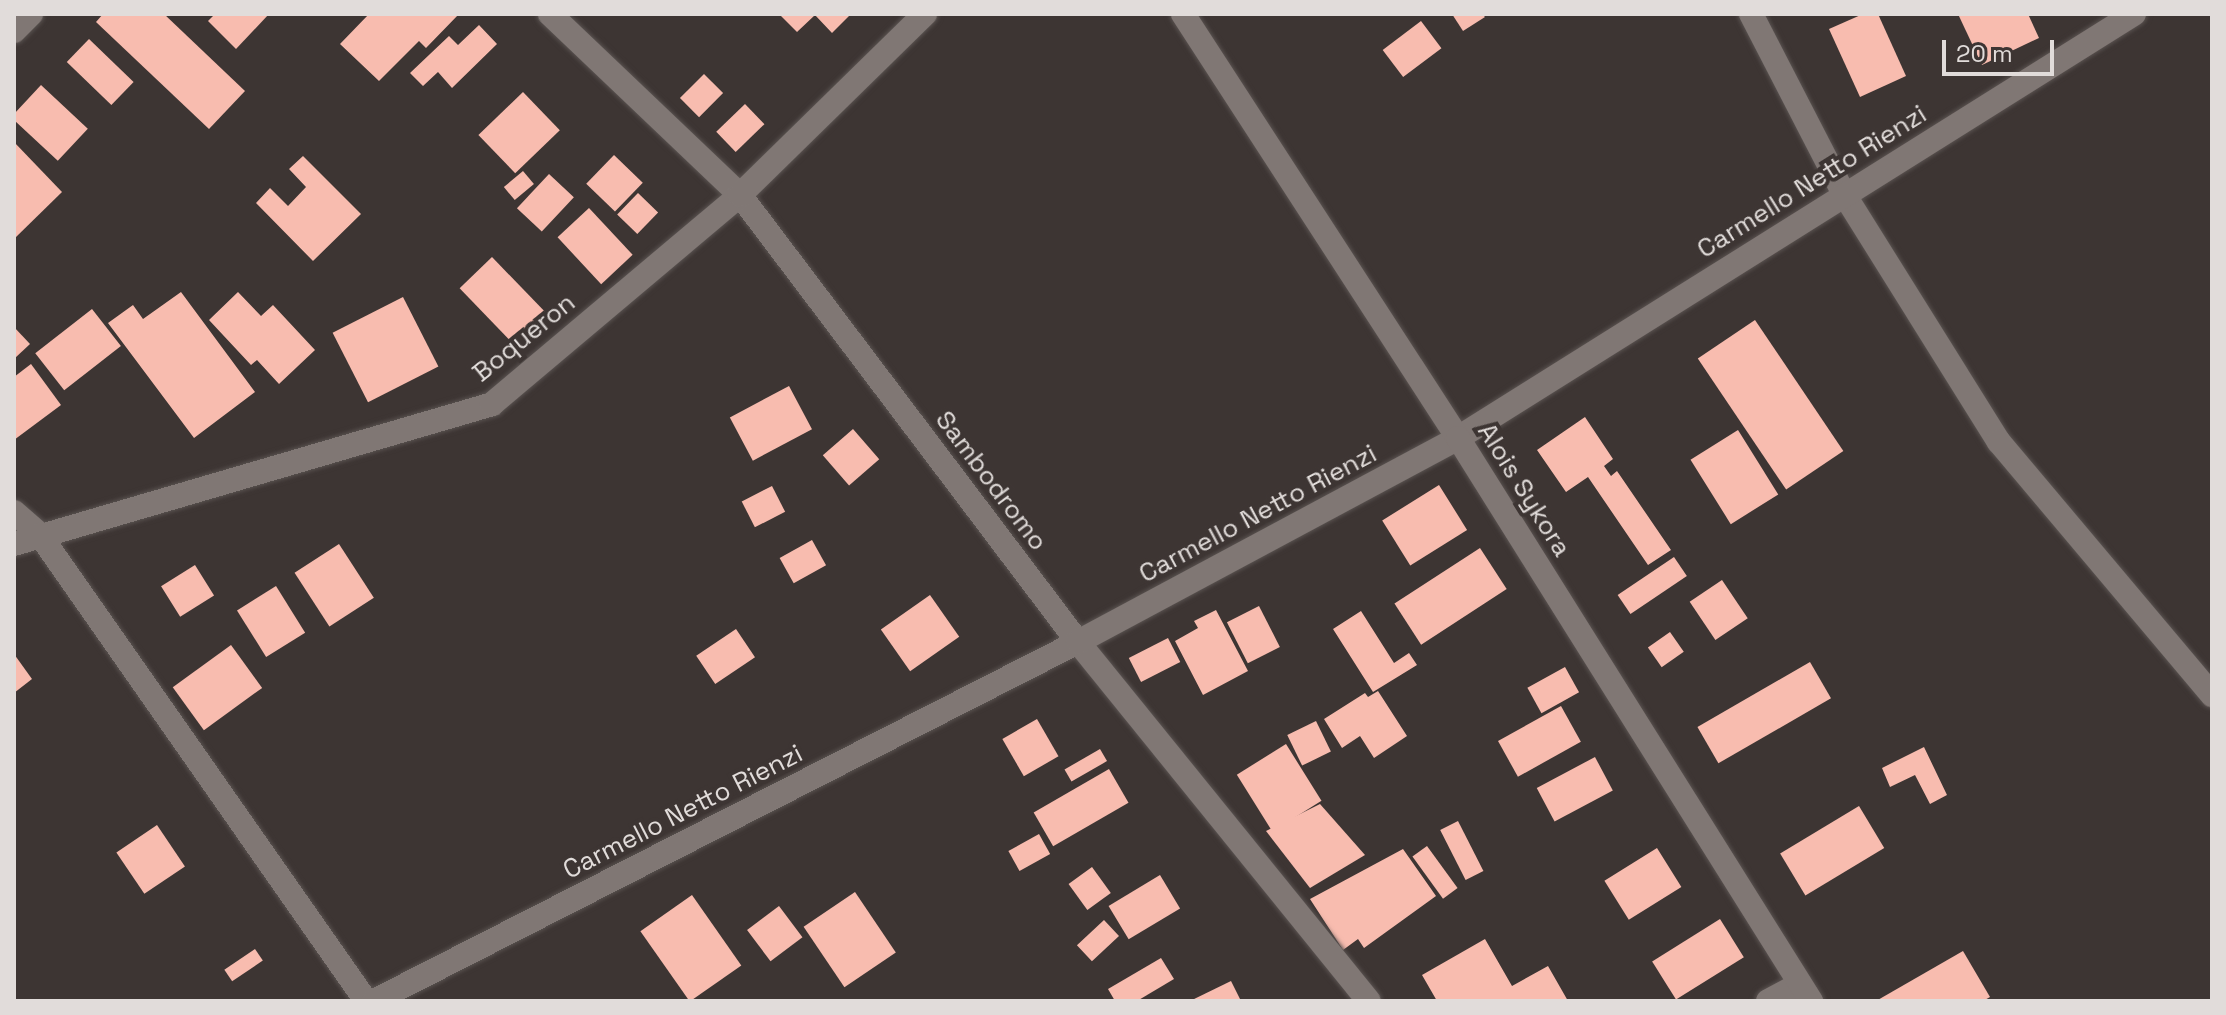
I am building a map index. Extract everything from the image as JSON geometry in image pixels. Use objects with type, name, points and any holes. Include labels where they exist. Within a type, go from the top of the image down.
[{"type":"street","points":[[14,31],[31,14]]},
{"type":"street","name":"Sambodromo","points":[[550,14],[740,195],[1078,642],[1369,1001]]},
{"type":"street","name":"Boqueron","points":[[14,544],[492,404],[740,195],[925,14]]},
{"type":"street","name":"Alois Sykora","points":[[1183,14],[1458,438],[1806,992]]},
{"type":"street","points":[[1751,14],[1844,194],[1999,442],[2212,695]]},
{"type":"street","name":"Carmello Netto Rienzi","points":[[374,1001],[1078,642],[1458,438],[2134,14]]},
{"type":"street","points":[[14,512],[40,535],[366,1001]]},
{"type":"street","points":[[1768,1001],[1806,992]]},
{"type":"building","points":[[103,14],[164,14],[245,91],[209,129],[96,22]]},
{"type":"building","points":[[215,14],[269,14],[236,49],[208,21]]},
{"type":"building","points":[[369,14],[459,14],[426,48],[419,41],[379,81],[340,44]]},
{"type":"building","points":[[779,14],[851,14],[832,33],[815,15],[797,32]]},
{"type":"building","points":[[1452,14],[1482,14],[1485,17],[1463,31]]},
{"type":"building","points":[[1863,14],[1878,14],[1906,76],[1860,97],[1829,29]]},
{"type":"building","points":[[1958,14],[2028,14],[2039,38],[1982,65]]},
{"type":"building","points":[[1421,21],[1441,48],[1403,77],[1383,50]]},
{"type":"building","points":[[479,25],[497,44],[452,88],[438,72],[423,86],[410,73],[449,36],[458,45]]},
{"type":"building","points":[[89,39],[134,82],[111,105],[67,62]]},
{"type":"building","points":[[704,74],[723,93],[699,117],[680,98]]},
{"type":"building","points":[[41,85],[88,129],[58,161],[14,120],[14,114]]},
{"type":"building","points":[[523,92],[560,130],[515,173],[478,135]]},
{"type":"building","points":[[745,104],[764,124],[736,152],[716,132]]},
{"type":"building","points":[[14,142],[62,192],[14,239]]},
{"type":"building","points":[[614,155],[643,183],[615,212],[586,184]]},
{"type":"building","points":[[303,156],[361,214],[313,261],[256,203],[270,188],[288,206],[306,187],[289,169]]},
{"type":"building","points":[[523,171],[534,184],[515,200],[504,187]]},
{"type":"building","points":[[549,174],[574,197],[542,232],[517,208]]},
{"type":"building","points":[[638,193],[658,212],[637,234],[617,215]]},
{"type":"building","points":[[589,208],[633,255],[601,284],[558,237]]},
{"type":"building","points":[[492,257],[552,320],[520,351],[460,288]]},
{"type":"building","points":[[181,292],[255,392],[194,438],[108,323],[133,305],[143,319]]},
{"type":"building","points":[[238,292],[261,316],[273,305],[315,350],[279,384],[257,360],[251,365],[209,320]]},
{"type":"building","points":[[403,297],[438,366],[368,402],[333,333]]},
{"type":"building","points":[[92,309],[121,346],[64,390],[35,353]]},
{"type":"building","points":[[1755,320],[1843,451],[1786,490],[1698,359]]},
{"type":"building","points":[[14,327],[30,344],[14,359]]},
{"type":"building","points":[[31,364],[61,405],[14,440],[14,377]]},
{"type":"building","points":[[789,386],[812,429],[753,461],[730,417]]},
{"type":"building","points":[[1585,417],[1613,459],[1604,466],[1611,476],[1617,471],[1671,550],[1648,565],[1588,477],[1566,492],[1537,450]]},
{"type":"building","points":[[853,429],[879,459],[849,485],[823,455]]},
{"type":"building","points":[[1738,430],[1778,494],[1731,524],[1691,460]]},
{"type":"building","points":[[1439,485],[1467,530],[1410,565],[1382,521]]},
{"type":"building","points":[[772,486],[785,512],[755,527],[742,501]]},
{"type":"building","points":[[812,540],[826,565],[794,583],[780,558]]},
{"type":"building","points":[[339,544],[374,598],[329,627],[295,573]]},
{"type":"building","points":[[1480,548],[1507,589],[1421,645],[1394,604]]},
{"type":"building","points":[[1674,557],[1687,576],[1630,614],[1618,595]]},
{"type":"building","points":[[195,565],[214,596],[180,617],[161,586]]},
{"type":"building","points":[[1722,580],[1748,618],[1715,640],[1690,602]]},
{"type":"building","points":[[276,586],[305,633],[266,657],[237,610]]},
{"type":"building","points":[[930,595],[959,637],[910,671],[881,629]]},
{"type":"building","points":[[1259,606],[1280,647],[1248,663],[1227,622]]},
{"type":"building","points":[[1216,610],[1248,671],[1203,695],[1175,641],[1198,628],[1194,621]]},
{"type":"building","points":[[1361,611],[1394,663],[1409,653],[1417,665],[1373,692],[1333,629]]},
{"type":"building","points":[[736,629],[755,657],[715,684],[696,656]]},
{"type":"building","points":[[1670,632],[1684,652],[1662,667],[1648,647]]},
{"type":"building","points":[[1168,638],[1180,662],[1141,682],[1129,658]]},
{"type":"building","points":[[231,645],[262,688],[204,730],[173,687]]},
{"type":"building","points":[[14,654],[32,679],[14,693]]},
{"type":"building","points":[[1810,662],[1831,698],[1718,763],[1697,727]]},
{"type":"building","points":[[1565,667],[1579,692],[1541,713],[1527,688]]},
{"type":"building","points":[[1378,691],[1407,736],[1374,758],[1360,736],[1342,748],[1324,719],[1365,693],[1368,697]]},
{"type":"building","points":[[1561,706],[1581,742],[1518,777],[1498,741]]},
{"type":"building","points":[[1037,719],[1058,756],[1024,776],[1002,739]]},
{"type":"building","points":[[1316,721],[1331,752],[1302,766],[1287,735]]},
{"type":"building","points":[[1286,744],[1322,801],[1272,832],[1237,775]]},
{"type":"building","points":[[1924,747],[1947,795],[1930,804],[1915,775],[1890,787],[1882,768]]},
{"type":"building","points":[[1100,749],[1107,761],[1071,782],[1064,770]]},
{"type":"building","points":[[1595,757],[1613,791],[1555,822],[1537,788]]},
{"type":"building","points":[[1109,769],[1128,803],[1053,846],[1034,812]]},
{"type":"building","points":[[1320,804],[1365,855],[1310,888],[1266,831]]},
{"type":"building","points":[[1859,806],[1884,848],[1805,895],[1780,853]]},
{"type":"building","points":[[1458,821],[1483,871],[1466,880],[1440,830]]},
{"type":"building","points":[[157,825],[185,866],[144,894],[116,852]]},
{"type":"building","points":[[1039,834],[1050,854],[1020,871],[1008,851]]},
{"type":"building","points":[[1427,846],[1458,888],[1443,899],[1412,857]]},
{"type":"building","points":[[1657,848],[1681,887],[1629,920],[1604,881]]},
{"type":"building","points":[[1403,849],[1436,896],[1364,948],[1358,939],[1343,950],[1310,899]]},
{"type":"building","points":[[1092,867],[1111,893],[1087,910],[1069,884]]},
{"type":"building","points":[[1160,875],[1180,908],[1129,939],[1109,906]]},
{"type":"building","points":[[855,892],[896,953],[844,987],[804,927]]},
{"type":"building","points":[[692,895],[741,965],[689,1001],[640,931]]},
{"type":"building","points":[[779,906],[802,937],[771,961],[747,930]]},
{"type":"building","points":[[1720,919],[1744,957],[1676,1000],[1652,961]]},
{"type":"building","points":[[1104,920],[1119,936],[1092,961],[1077,945]]},
{"type":"building","points":[[1485,939],[1512,986],[1548,966],[1568,1001],[1437,1001],[1422,975]]},
{"type":"building","points":[[255,949],[263,961],[232,981],[224,970]]},
{"type":"building","points":[[1963,951],[1990,997],[1983,1001],[1876,1001]]},
{"type":"building","points":[[1161,958],[1174,979],[1137,1001],[1115,1001],[1108,989]]},
{"type":"building","points":[[1231,981],[1241,1001],[1190,1001]]}]
